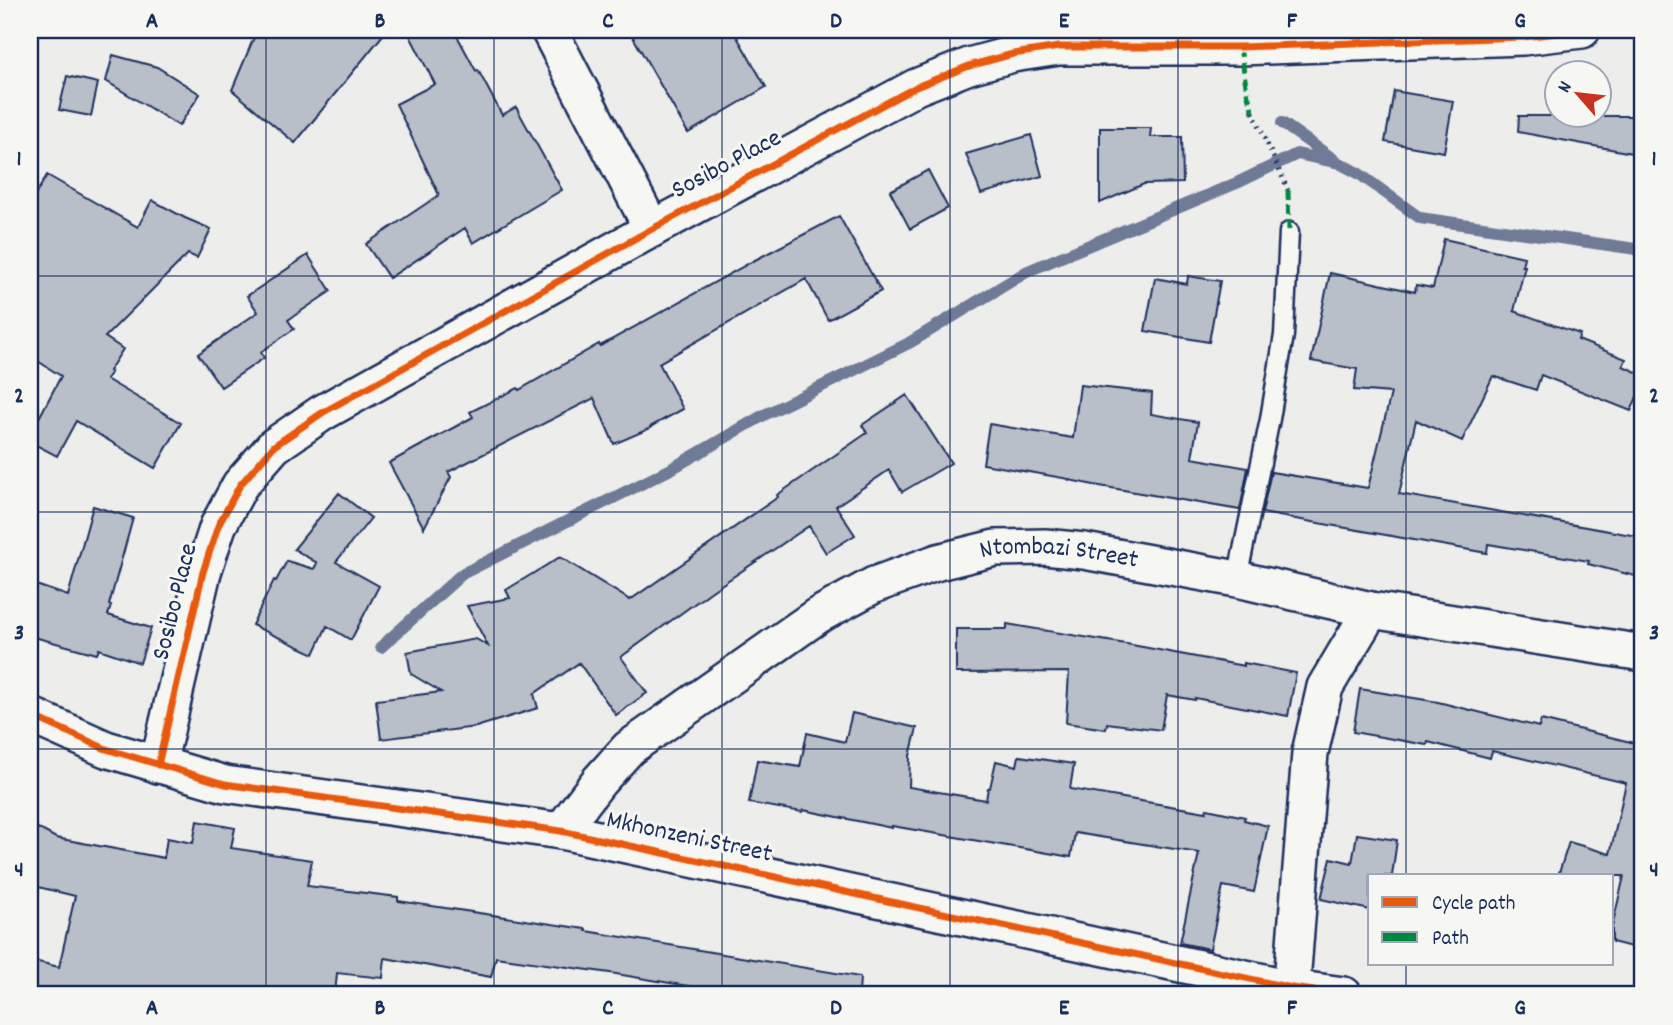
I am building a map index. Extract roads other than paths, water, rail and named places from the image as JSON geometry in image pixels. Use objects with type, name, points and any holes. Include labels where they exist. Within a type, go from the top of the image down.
[{"type":"street","points":[[549,30],[652,229]]},
{"type":"street","name":"Sosibo Place","points":[[158,765],[203,572],[218,526],[240,485],[274,446],[321,413],[652,229],[916,88],[969,66],[1013,54],[1059,47],[1240,47],[1524,37],[1582,30]]},
{"type":"street","name":"Ntombazi Street","points":[[561,831],[598,781],[629,748],[817,616],[874,585],[939,562],[995,548],[1045,547],[1084,551],[1237,579],[1371,610],[1643,653]]},
{"type":"street","points":[[1291,992],[1310,753],[1325,687],[1371,610]]},
{"type":"street","name":"Mkhonzeni Street","points":[[30,715],[106,749],[225,783],[561,831],[1291,992],[1344,995]]},
{"type":"lane","points":[[1237,579],[1282,347],[1289,232]]},
{"type":"waterway","points":[[1282,123],[1333,159]]},
{"type":"waterway","points":[[381,647],[462,574],[671,469],[764,415],[909,343],[1028,271],[1239,182],[1297,154],[1339,163],[1358,173],[1420,218],[1643,250]]}]
